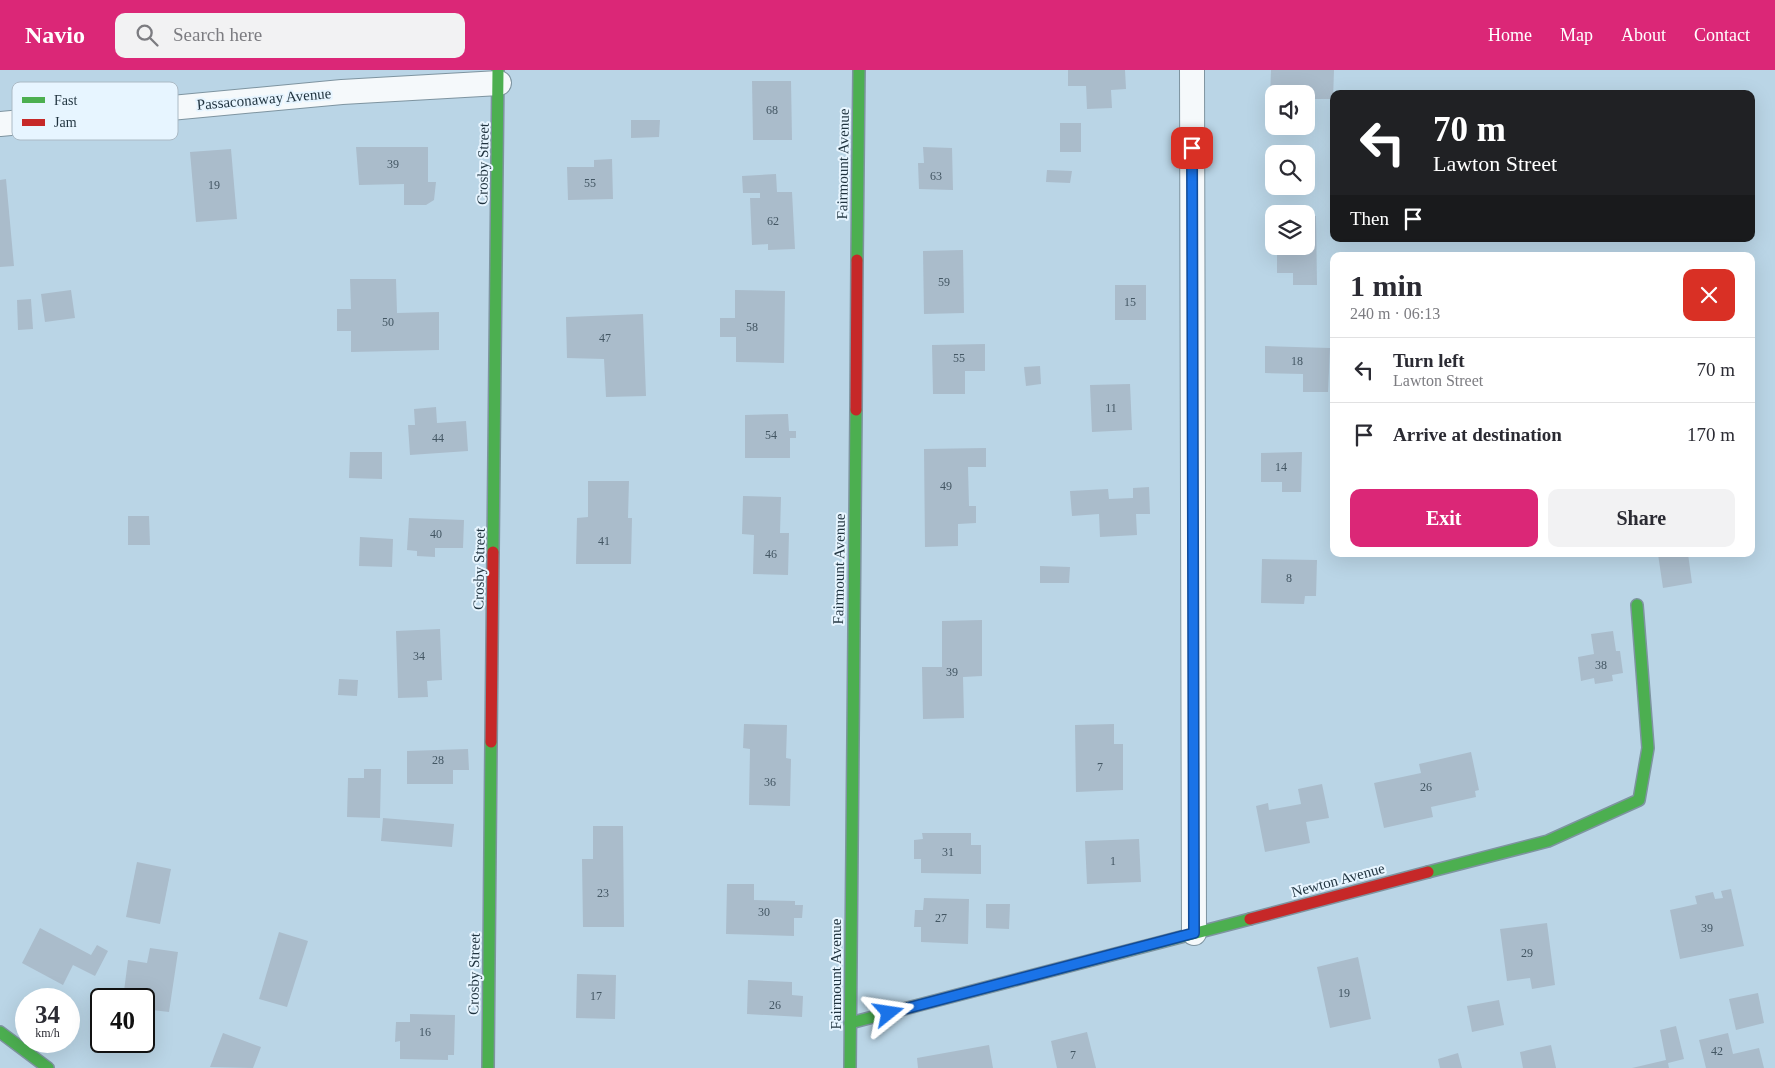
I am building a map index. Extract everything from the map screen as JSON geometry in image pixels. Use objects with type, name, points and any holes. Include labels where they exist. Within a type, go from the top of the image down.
[{"type":"street","name":"Fairmount Avenue","points":[[850,1068],[859,70]]},
{"type":"street","points":[[1192,70],[1194,933]]},
{"type":"street","name":"Passaconaway Avenue","points":[[178,107],[498,77]]},
{"type":"street","name":"Crosby Street","points":[[488,1068],[498,77]]},
{"type":"street","name":"Newton Avenue","points":[[850,1023],[1548,841],[1639,800],[1648,748],[1636,605]]},
{"type":"street","points":[[0,1032],[48,1068]]},
{"type":"building","points":[[1068,70],[1125,70],[1126,89],[1111,90],[1112,108],[1087,109],[1086,86],[1068,86]]},
{"type":"building","points":[[1271,70],[1334,70],[1333,90],[1330,90],[1330,99],[1315,99],[1315,85],[1270,85]]},
{"type":"building","points":[[752,81],[791,81],[792,140],[753,140]]},
{"type":"building","points":[[631,120],[660,120],[659,137],[631,138]]},
{"type":"building","points":[[1060,123],[1081,123],[1081,152],[1060,152]]},
{"type":"building","points":[[356,147],[428,147],[428,182],[436,182],[434,200],[426,205],[404,205],[404,184],[359,185]]},
{"type":"building","points":[[923,147],[952,148],[953,190],[919,189],[918,163],[924,163]]},
{"type":"building","points":[[231,149],[237,219],[196,222],[190,152]]},
{"type":"building","points":[[612,159],[613,199],[568,200],[567,167],[594,167],[594,160]]},
{"type":"building","points":[[1047,170],[1072,171],[1070,183],[1046,182]]},
{"type":"building","points":[[776,174],[777,192],[792,192],[795,249],[768,250],[768,244],[752,245],[750,198],[760,198],[760,193],[743,193],[742,176]]},
{"type":"building","points":[[6,179],[14,266],[0,267],[0,180]]},
{"type":"building","points":[[1316,216],[1317,285],[1293,285],[1293,273],[1277,273],[1277,255],[1315,255]]},
{"type":"building","points":[[963,250],[964,313],[924,314],[923,251]]},
{"type":"building","points":[[350,279],[396,279],[397,313],[439,312],[439,350],[351,352],[351,331],[337,331],[337,309],[351,309]]},
{"type":"building","points":[[1115,285],[1146,285],[1146,320],[1115,320]]},
{"type":"building","points":[[71,290],[75,318],[45,322],[41,294]]},
{"type":"building","points":[[735,290],[785,291],[784,363],[736,362],[736,337],[720,337],[720,318],[735,318]]},
{"type":"building","points":[[31,299],[33,329],[18,330],[17,300]]},
{"type":"building","points":[[643,314],[646,396],[606,397],[604,359],[567,358],[566,317]]},
{"type":"building","points":[[985,344],[985,371],[965,371],[965,394],[933,394],[932,345]]},
{"type":"building","points":[[1265,346],[1330,348],[1328,392],[1303,392],[1303,374],[1265,373]]},
{"type":"building","points":[[1040,366],[1041,384],[1026,386],[1024,367]]},
{"type":"building","points":[[1130,384],[1132,430],[1092,432],[1090,385]]},
{"type":"building","points":[[436,407],[437,423],[466,421],[468,451],[410,455],[408,425],[415,425],[414,409]]},
{"type":"building","points":[[788,414],[789,431],[796,431],[796,438],[790,438],[790,458],[745,458],[745,415]]},
{"type":"building","points":[[986,448],[986,467],[968,467],[969,506],[976,506],[976,523],[958,524],[958,546],[925,547],[924,449]]},
{"type":"building","points":[[350,452],[382,452],[382,479],[349,478]]},
{"type":"building","points":[[1302,452],[1301,492],[1282,492],[1282,482],[1261,482],[1261,453]]},
{"type":"building","points":[[588,481],[629,481],[628,518],[632,518],[631,564],[576,564],[577,518],[588,517]]},
{"type":"building","points":[[1149,487],[1150,514],[1136,514],[1137,535],[1100,537],[1099,514],[1072,516],[1070,491],[1108,489],[1109,499],[1133,498],[1133,488]]},
{"type":"building","points":[[743,496],[781,497],[780,533],[789,533],[788,575],[753,574],[754,535],[742,534]]},
{"type":"building","points":[[128,516],[149,516],[150,545],[128,545]]},
{"type":"building","points":[[409,518],[464,520],[463,548],[435,548],[435,557],[417,556],[417,551],[407,550]]},
{"type":"building","points":[[360,537],[393,539],[392,567],[359,566]]},
{"type":"building","points":[[1658,557],[1688,557],[1692,583],[1663,588]]},
{"type":"building","points":[[1262,559],[1317,560],[1316,596],[1305,596],[1304,604],[1261,603]]},
{"type":"building","points":[[1040,566],[1070,567],[1069,583],[1040,583]]},
{"type":"building","points":[[982,620],[982,676],[963,677],[964,718],[923,719],[922,667],[942,667],[942,621]]},
{"type":"building","points":[[440,629],[442,680],[427,681],[428,697],[398,698],[396,631]]},
{"type":"building","points":[[1613,631],[1616,651],[1620,651],[1623,673],[1612,675],[1613,681],[1595,684],[1594,678],[1581,681],[1578,657],[1594,654],[1591,634]]},
{"type":"building","points":[[339,679],[358,680],[357,696],[338,695]]},
{"type":"building","points":[[744,724],[787,725],[786,758],[791,759],[790,806],[749,805],[750,749],[743,748]]},
{"type":"building","points":[[1114,724],[1114,744],[1123,744],[1123,790],[1076,792],[1075,725]]},
{"type":"building","points":[[468,749],[469,770],[453,770],[453,784],[407,784],[407,751]]},
{"type":"building","points":[[1471,752],[1479,790],[1475,791],[1476,797],[1431,807],[1433,817],[1384,828],[1374,783],[1421,773],[1419,764]]},
{"type":"building","points":[[364,769],[381,769],[380,818],[347,817],[348,778],[364,778]]},
{"type":"building","points":[[1322,784],[1329,818],[1306,822],[1310,843],[1265,852],[1256,806],[1268,803],[1269,810],[1301,804],[1298,789]]},
{"type":"building","points":[[383,818],[454,824],[452,847],[381,841]]},
{"type":"building","points":[[593,826],[623,826],[624,927],[583,927],[582,859],[593,859]]},
{"type":"building","points":[[922,833],[971,833],[971,845],[981,845],[981,874],[921,873],[921,859],[914,859],[914,840],[923,839]]},
{"type":"building","points":[[1139,839],[1141,882],[1087,884],[1085,841]]},
{"type":"building","points":[[137,862],[171,869],[160,924],[126,917]]},
{"type":"building","points":[[727,884],[754,884],[754,900],[795,901],[795,905],[803,905],[802,918],[794,918],[794,936],[726,934]]},
{"type":"building","points":[[1731,889],[1744,946],[1680,959],[1670,910],[1697,904],[1695,896],[1713,892],[1715,899],[1723,898],[1721,891]]},
{"type":"building","points":[[924,898],[969,899],[968,944],[921,942],[921,927],[914,927],[915,910],[923,910]]},
{"type":"building","points":[[986,904],[1010,904],[1009,929],[986,928]]},
{"type":"building","points":[[1547,923],[1555,985],[1532,989],[1530,978],[1507,981],[1500,929]]},
{"type":"building","points":[[40,928],[91,955],[97,945],[108,951],[95,976],[73,965],[63,985],[22,963]]},
{"type":"building","points":[[279,932],[308,941],[287,1007],[259,999]]},
{"type":"building","points":[[150,948],[178,952],[169,1012],[155,1010],[155,988],[124,988],[128,960],[147,963]]},
{"type":"building","points":[[1358,957],[1371,1019],[1330,1028],[1317,967]]},
{"type":"building","points":[[577,974],[616,975],[615,1019],[576,1018]]},
{"type":"building","points":[[748,980],[792,982],[792,995],[803,996],[802,1017],[747,1014]]},
{"type":"building","points":[[1758,993],[1764,1023],[1736,1030],[1729,999]]},
{"type":"building","points":[[1499,1000],[1504,1025],[1472,1032],[1467,1006]]},
{"type":"building","points":[[410,1014],[455,1015],[454,1055],[448,1055],[448,1060],[400,1059],[400,1041],[395,1042],[396,1022],[410,1022]]},
{"type":"building","points":[[1676,1026],[1684,1059],[1668,1063],[1669,1068],[1632,1068],[1666,1060],[1660,1030]]},
{"type":"building","points":[[1087,1032],[1096,1068],[1057,1068],[1051,1041]]},
{"type":"building","points":[[223,1033],[261,1047],[253,1068],[210,1067]]},
{"type":"building","points":[[1728,1033],[1733,1054],[1759,1048],[1764,1068],[1706,1068],[1699,1040]]},
{"type":"building","points":[[989,1045],[993,1068],[918,1068],[917,1058]]},
{"type":"building","points":[[1551,1045],[1556,1068],[1523,1068],[1520,1052]]},
{"type":"building","points":[[1458,1053],[1462,1068],[1440,1068],[1438,1059]]},
{"type":"traffic: fast","points":[[493,552],[498,70]]},
{"type":"traffic: fast","points":[[857,260],[859,70]]},
{"type":"traffic: fast","points":[[850,1068],[856,410]]},
{"type":"traffic: fast","points":[[1428,872],[1548,841],[1639,800],[1648,748],[1637,605]]},
{"type":"traffic: fast","points":[[488,1068],[491,742]]},
{"type":"traffic: fast","points":[[850,1023],[1250,919]]},
{"type":"traffic: fast","points":[[0,1032],[48,1068]]},
{"type":"traffic: jam","points":[[856,410],[857,260]]},
{"type":"traffic: jam","points":[[491,742],[493,552]]},
{"type":"traffic: jam","points":[[1250,919],[1428,872]]},
{"type":"route","points":[[889,1013],[1194,933],[1192,148]]}]
